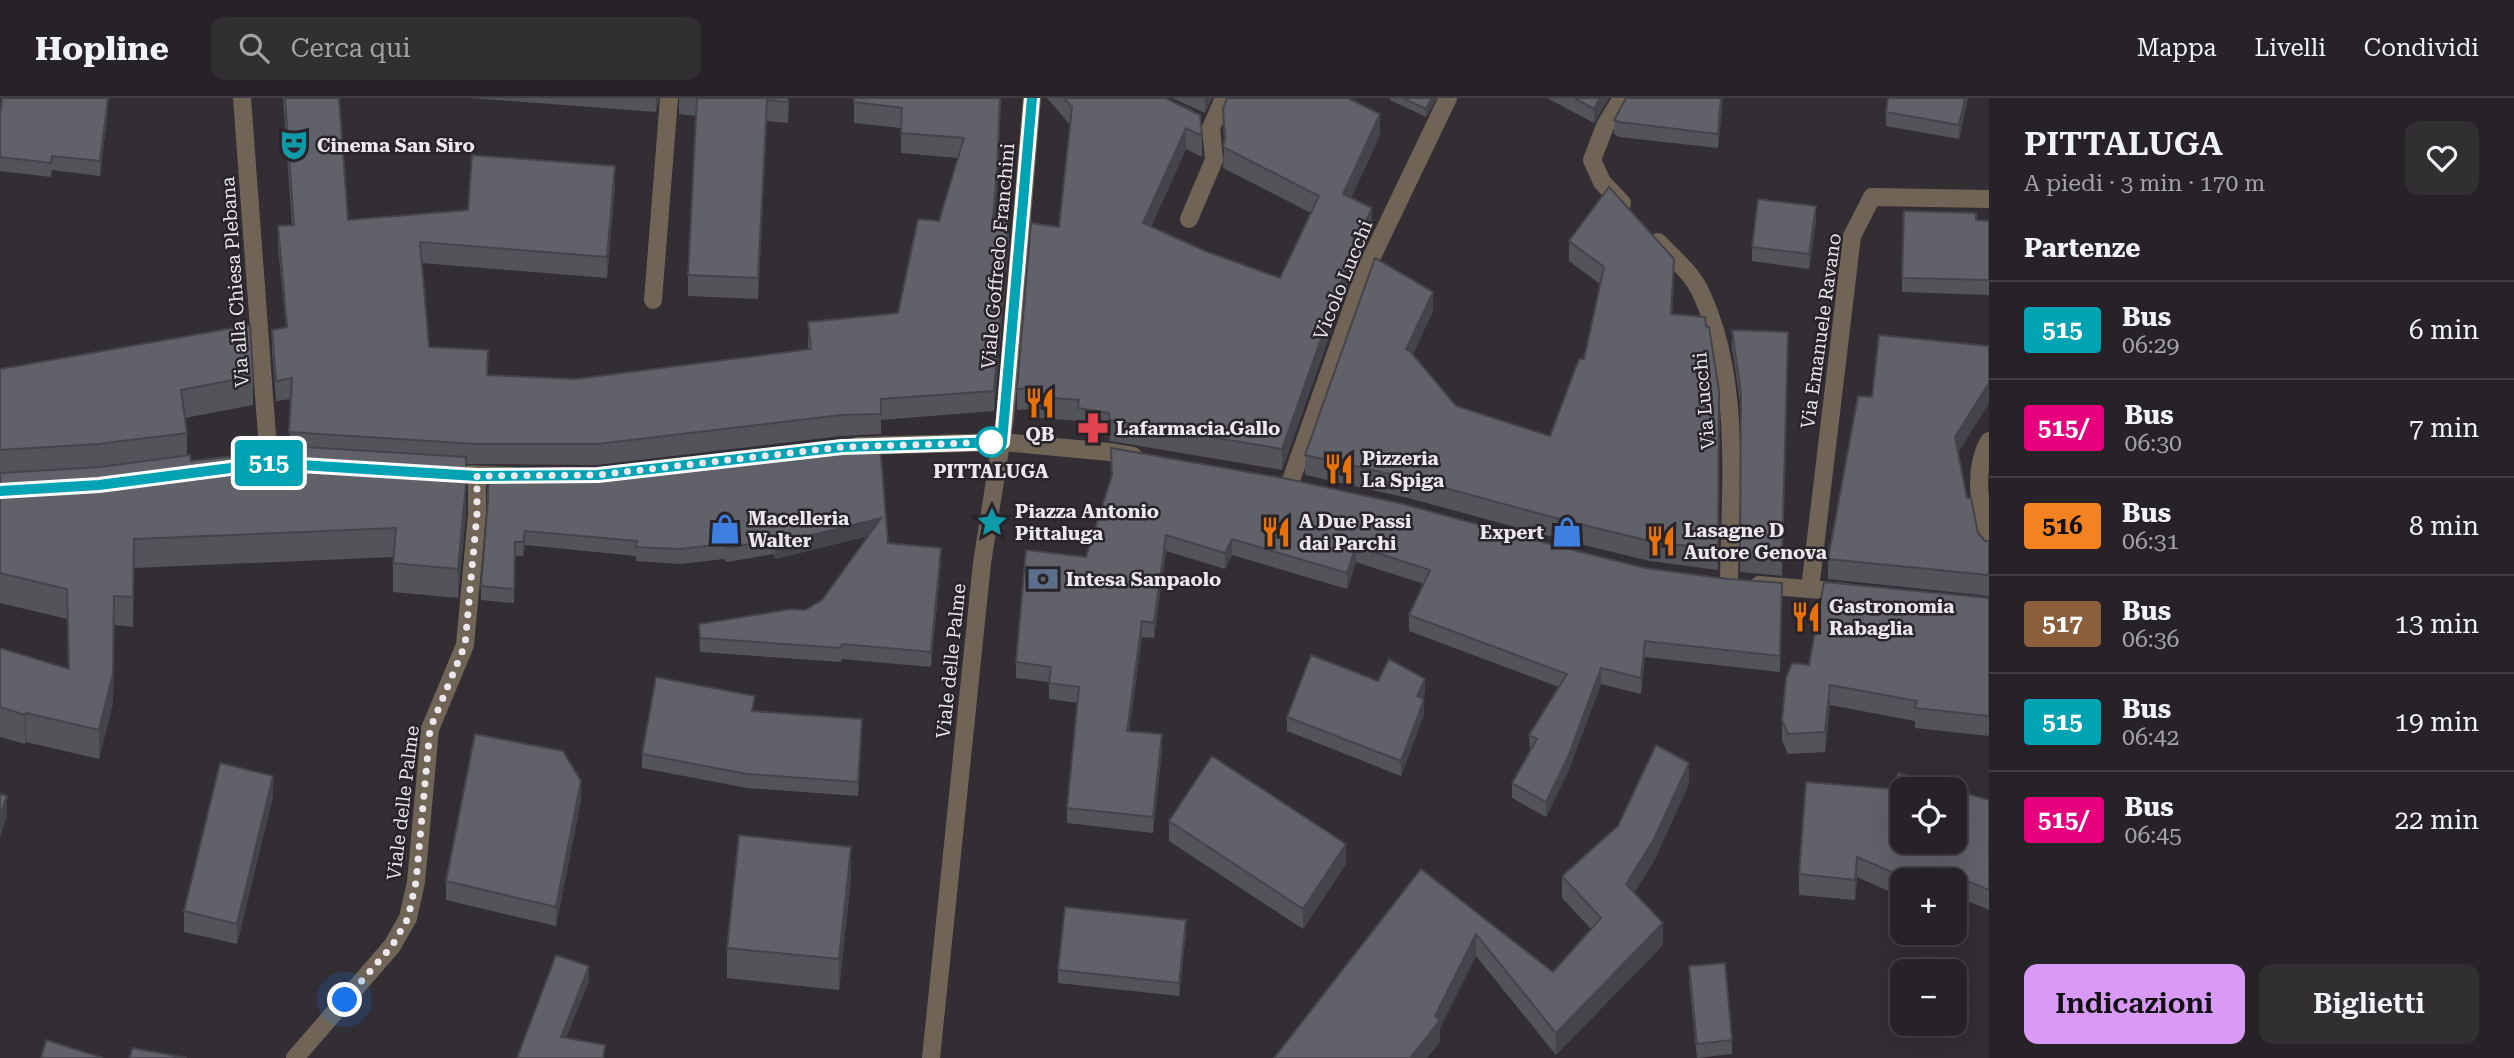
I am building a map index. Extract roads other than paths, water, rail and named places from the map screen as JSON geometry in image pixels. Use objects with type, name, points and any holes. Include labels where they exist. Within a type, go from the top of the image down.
[{"type":"street","name":"Via alla Chiesa Plebana","points":[[242,98],[262,464],[291,464]]},
{"type":"street","points":[[653,300],[669,98]]},
{"type":"street","points":[[1189,219],[1214,160],[1205,126],[1224,98]]},
{"type":"street","name":"Vicolo Lucchi","points":[[1290,483],[1366,271],[1448,98]]},
{"type":"street","name":"Via Lucchi","points":[[1622,98],[1597,143],[1592,160],[1602,182],[1699,289],[1720,344],[1730,410],[1722,582],[1810,589]]},
{"type":"street","name":"Viale Goffredo Franchini","points":[[1002,442],[1031,105]]},
{"type":"street","name":"Via Emanuele Ravano","points":[[1810,589],[1852,236],[1872,198],[1989,199]]},
{"type":"street","points":[[1989,441],[1982,453],[1978,473],[1989,551]]},
{"type":"street","points":[[842,447],[1002,442],[1110,452],[1157,460]]},
{"type":"street","name":"Viale delle Palme","points":[[931,1058],[983,560],[1002,442]]},
{"type":"street","points":[[427,472],[531,476]]},
{"type":"street","name":"Viale delle Palme","points":[[295,1058],[392,946],[408,918],[416,882],[430,729],[465,645],[477,514],[477,476]]},
{"type":"street","points":[[1810,589],[1870,594]]},
{"type":"place","name":"Cinema San Siro","points":[[294,145]]},
{"type":"place","name":"QB","points":[[1040,403]]},
{"type":"place","name":"Lafarmacia.Gallo","points":[[1093,428]]},
{"type":"place","name":"PITTALUGA","points":[[991,442]]},
{"type":"place","name":"Pizzeria La Spiga","points":[[1339,469]]},
{"type":"place","name":"Piazza Antonio Pittaluga","points":[[992,522]]},
{"type":"place","name":"Macelleria Walter","points":[[725,529]]},
{"type":"place","name":"A Due Passi dai Parchi","points":[[1276,532]]},
{"type":"place","name":"Expert","points":[[1567,532]]},
{"type":"place","name":"Lasagne D Autore Genova","points":[[1661,541]]},
{"type":"place","name":"Intesa Sanpaolo","points":[[1043,579]]},
{"type":"place","name":"Gastronomia Rabaglia","points":[[1806,617]]}]
